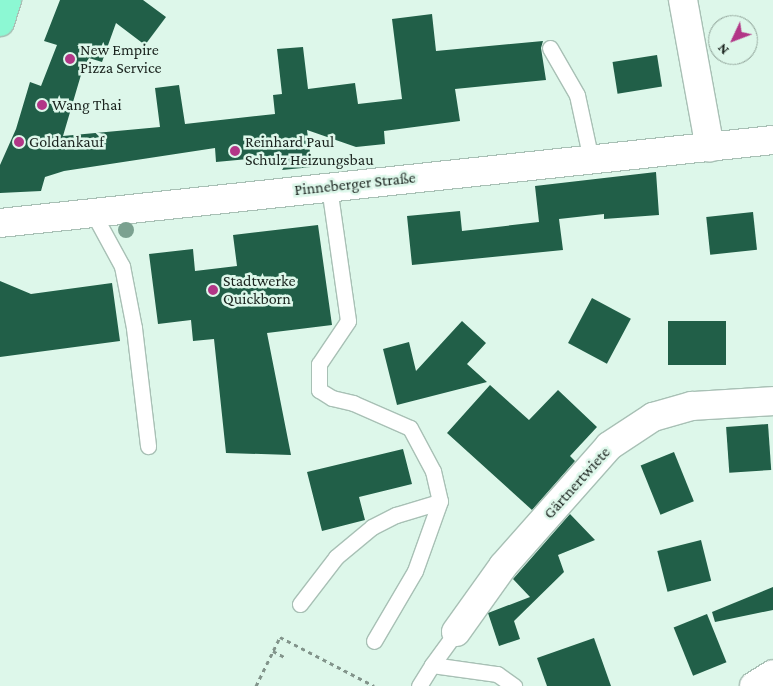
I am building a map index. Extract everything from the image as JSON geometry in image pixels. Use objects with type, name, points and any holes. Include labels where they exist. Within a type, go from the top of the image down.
[{"type":"main road","points":[[0,22],[7,0]]},
{"type":"street","points":[[683,0],[710,148]]},
{"type":"street","name":"Pinneberger Straße","points":[[0,223],[92,211],[773,140]]},
{"type":"street","name":"Gärtnertwiete","points":[[456,632],[504,566],[609,446],[654,417],[692,406],[773,400]]},
{"type":"street","points":[[754,686],[773,674]]},
{"type":"lane","points":[[550,48],[577,95],[592,160]]},
{"type":"lane","points":[[329,187],[348,320],[319,364],[319,390],[332,398],[353,403],[410,428],[433,471],[440,502],[415,571],[374,641]]},
{"type":"lane","points":[[92,211],[122,266],[134,328],[148,446]]},
{"type":"lane","points":[[300,604],[336,557],[372,527],[440,502]]},
{"type":"lane","points":[[419,686],[456,632]]},
{"type":"lane","points":[[432,665],[497,674],[514,686]]},
{"type":"path","points":[[256,686],[280,637],[374,686]]},
{"type":"path","points":[[273,651],[286,658]]},
{"type":"building","points":[[60,0],[143,0],[166,17],[145,45],[116,23],[102,62],[89,58],[83,68],[63,136],[160,127],[155,88],[179,85],[185,124],[275,114],[273,95],[282,94],[277,49],[303,47],[308,89],[355,83],[358,104],[402,99],[392,19],[432,14],[436,51],[543,41],[541,48],[546,80],[455,89],[460,121],[384,131],[385,144],[356,147],[307,130],[312,167],[282,170],[280,156],[216,162],[215,148],[64,171],[45,177],[41,191],[0,193],[0,165],[16,129],[30,82],[41,86],[57,45],[44,41]]},
{"type":"building","points":[[657,55],[662,87],[618,94],[613,62]]},
{"type":"building","points":[[656,172],[659,215],[604,219],[604,214],[559,219],[563,250],[412,265],[407,216],[460,211],[462,231],[539,222],[535,186]]},
{"type":"building","points":[[753,212],[757,250],[710,255],[706,217]]},
{"type":"building","points":[[318,225],[332,325],[267,333],[291,455],[226,453],[214,339],[193,341],[191,320],[158,324],[149,254],[193,249],[195,271],[237,266],[233,235]]},
{"type":"building","points":[[0,281],[31,294],[112,283],[120,341],[0,357]]},
{"type":"building","points":[[592,298],[631,319],[607,364],[568,343]]},
{"type":"building","points":[[462,321],[486,343],[467,364],[487,382],[397,405],[383,349],[409,342],[416,371]]},
{"type":"building","points":[[668,321],[726,321],[726,365],[668,365]]},
{"type":"building","points":[[490,385],[529,420],[558,390],[597,427],[570,456],[575,461],[532,510],[447,433]]},
{"type":"building","points":[[768,424],[771,470],[729,473],[726,427]]},
{"type":"building","points":[[403,449],[412,484],[359,497],[365,520],[322,531],[307,472]]},
{"type":"building","points":[[674,452],[694,501],[660,515],[641,465]]},
{"type":"building","points":[[570,514],[595,540],[558,555],[564,572],[514,621],[520,639],[499,646],[488,613],[530,597],[513,579]]},
{"type":"building","points":[[701,540],[711,581],[667,592],[657,551]]},
{"type":"building","points":[[773,587],[773,610],[715,622],[712,612]]},
{"type":"building","points":[[707,614],[726,662],[693,676],[674,627]]},
{"type":"building","points":[[594,638],[611,686],[547,686],[537,658]]},
{"type":"place","name":"New Empire Pizza Service","points":[[70,59]]},
{"type":"place","name":"Wang Thai","points":[[42,105]]},
{"type":"place","name":"Goldankauf","points":[[19,142]]},
{"type":"place","name":"Reinhard Paul Schulz Heizungsbau","points":[[235,151]]},
{"type":"place","name":"Stadtwerke Quickborn","points":[[213,290]]}]
